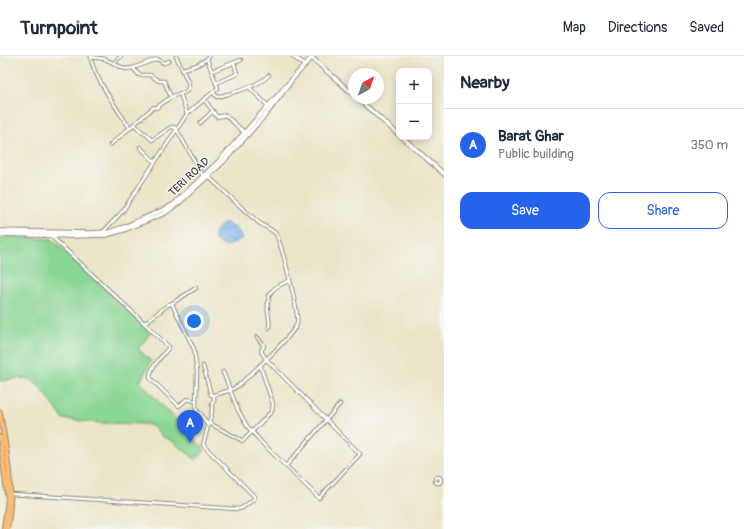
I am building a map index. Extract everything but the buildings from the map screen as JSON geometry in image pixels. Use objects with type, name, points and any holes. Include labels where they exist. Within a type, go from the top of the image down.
[{"type":"main road","points":[[0,412],[11,494],[10,510],[5,529]]},
{"type":"main road","points":[[0,437],[8,499],[5,529]]},
{"type":"street","points":[[130,128],[101,83],[91,62],[91,56],[105,59],[123,69],[133,68],[157,59],[164,63],[168,61]]},
{"type":"street","points":[[114,63],[121,56]]},
{"type":"street","points":[[110,145],[154,107],[156,108],[171,97],[187,91],[189,85],[176,56]]},
{"type":"street","points":[[293,56],[305,65]]},
{"type":"street","points":[[100,236],[118,216],[187,114],[218,88],[208,57],[198,65],[183,70]]},
{"type":"street","points":[[313,57],[348,89]]},
{"type":"street","name":"TERI ROAD","points":[[0,230],[91,233],[103,232],[119,229],[167,208],[199,182],[313,57]]},
{"type":"street","points":[[212,72],[241,60]]},
{"type":"street","points":[[216,82],[237,74],[234,63]]},
{"type":"street","points":[[133,68],[139,75],[150,75],[159,81],[164,81],[171,97]]},
{"type":"street","points":[[213,92],[218,98],[225,94],[249,87],[269,75]]},
{"type":"street","points":[[0,234],[100,236],[118,233],[165,213],[176,206],[199,182],[208,176],[248,135],[291,82]]},
{"type":"street","points":[[249,87],[268,106]]},
{"type":"street","points":[[180,93],[187,114]]},
{"type":"street","points":[[204,99],[218,117],[225,115],[248,135]]},
{"type":"street","points":[[364,104],[396,132]]},
{"type":"street","points":[[200,122],[213,112]]},
{"type":"street","points":[[134,124],[152,140],[174,127],[203,176]]},
{"type":"street","points":[[405,140],[444,174]]},
{"type":"street","points":[[140,147],[155,162]]},
{"type":"street","points":[[208,176],[258,222],[276,236],[281,248],[297,315],[297,323],[288,336],[238,386],[231,390],[213,395]]},
{"type":"street","points":[[51,236],[169,347],[153,368],[150,378],[179,406],[187,398],[195,401]]},
{"type":"street","points":[[269,328],[270,321],[268,306],[271,292],[275,287],[289,281]]},
{"type":"street","points":[[144,323],[196,288]]},
{"type":"street","points":[[171,304],[194,349],[197,372],[195,401],[196,411],[201,414],[209,425],[241,441],[244,440],[273,409],[260,365]]},
{"type":"street","points":[[224,372],[240,414],[252,432],[319,498],[360,454],[266,359],[261,351],[264,346],[257,337]]},
{"type":"street","points":[[11,494],[238,509],[242,508],[254,499],[254,496],[204,448],[203,442],[209,425],[212,403],[214,401],[213,395],[211,395],[204,366]]},
{"type":"street","points":[[286,466],[340,404]]},
{"type":"green space","points":[[0,237],[52,239],[151,332],[138,349],[151,361],[140,382],[205,450],[196,460],[171,440],[163,437],[154,427],[146,424],[101,423],[63,419],[47,396],[32,381],[21,378],[0,381]]},
{"type":"water","points":[[226,222],[232,227],[236,228],[242,238],[230,245],[223,246],[215,240],[215,231]]},
{"type":"place","name":"Barat Ghar","points":[[190,443]]}]
